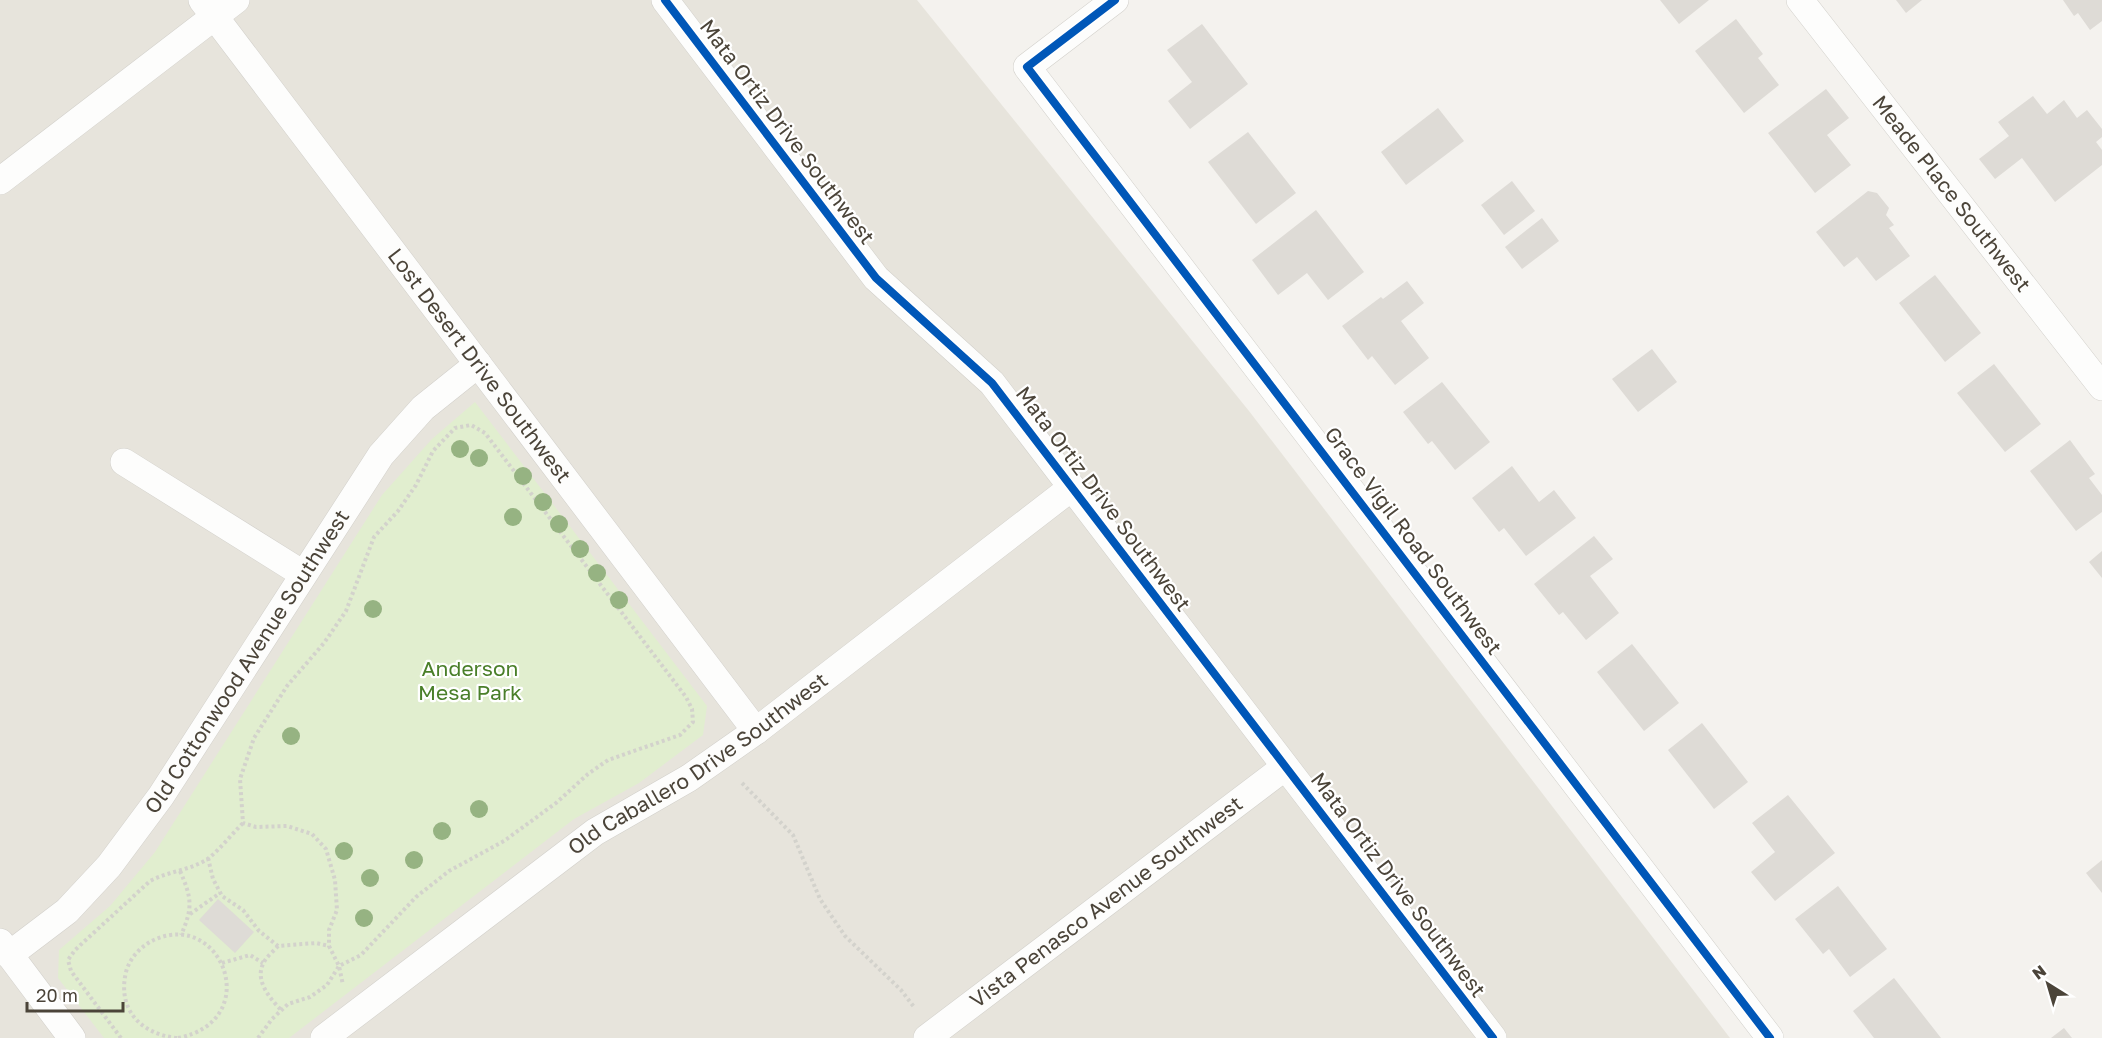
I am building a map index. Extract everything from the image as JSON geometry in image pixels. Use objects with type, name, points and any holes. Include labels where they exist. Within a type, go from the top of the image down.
[{"type":"street","points":[[0,181],[208,8],[236,0]]},
{"type":"street","name":"Mata Ortiz Drive Southwest","points":[[664,0],[876,278],[992,383],[1493,1038]]},
{"type":"street","name":"Grace Vigil Road Southwest","points":[[1115,0],[1027,67],[1770,1038]]},
{"type":"street","name":"Meade Place Southwest","points":[[1800,0],[2102,387]]},
{"type":"street","name":"Lost Desert Drive Southwest","points":[[208,8],[756,731]]},
{"type":"street","name":"Old Cottonwood Avenue Southwest","points":[[5,948],[67,911],[109,867],[161,796],[381,455],[423,408],[478,364]]},
{"type":"street","points":[[124,462],[303,574]]},
{"type":"street","name":"Old Caballero Drive Southwest","points":[[324,1038],[594,832],[689,778],[756,731],[1071,488]]},
{"type":"street","name":"Vista Penasco Avenue Southwest","points":[[927,1038],[1285,766]]},
{"type":"street","points":[[5,948],[72,1038]]},
{"type":"path","points":[[121,1038],[71,971],[68,960],[75,950],[150,881],[208,858],[243,823],[240,779],[254,738],[287,686],[324,643],[346,611],[374,537],[398,511],[416,484],[433,451],[455,428],[471,425],[485,433],[686,697],[692,709],[693,722],[680,735],[637,748],[602,765],[556,803],[504,841],[449,871],[416,897],[361,955],[339,966],[327,985],[310,997],[288,1004],[281,1010],[258,1038]]},
{"type":"path","points":[[742,783],[792,835],[820,899],[844,936],[901,990],[914,1007]]},
{"type":"path","points":[[243,823],[256,827],[287,826],[312,834],[327,849],[335,880],[337,910],[329,930],[329,946],[339,966],[343,985]]},
{"type":"path","points":[[208,858],[213,879],[222,896],[243,910],[259,932],[278,946],[316,943],[329,946]]},
{"type":"path","points":[[180,871],[188,890],[190,914],[181,935]]},
{"type":"path","points":[[190,914],[220,892]]},
{"type":"path","points":[[181,935],[198,940],[212,950],[222,963],[227,980],[226,997],[220,1013],[209,1026],[194,1035],[177,1038],[161,1036],[145,1029],[133,1017],[126,1002],[124,985],[127,968],[135,953],[148,942],[164,936],[181,935]]},
{"type":"path","points":[[278,946],[263,963],[261,980],[267,995],[281,1010]]},
{"type":"path","points":[[222,963],[250,955],[263,963]]},
{"type":"shaded area","points":[[0,0],[917,0],[1249,411],[1730,1038],[0,1038]]},
{"type":"green space","name":"Anderson Mesa Park","points":[[475,402],[707,706],[703,735],[639,783],[574,819],[289,1038],[104,1038],[58,978],[59,950],[110,906],[155,852],[382,495],[432,439]]},
{"type":"building","points":[[1660,0],[1709,0],[1679,24]]},
{"type":"building","points":[[1896,0],[1922,0],[1906,13]]},
{"type":"building","points":[[2063,0],[2102,0],[2102,21],[2090,30],[2078,13],[2074,16]]},
{"type":"building","points":[[1736,19],[1763,54],[1758,58],[1779,85],[1744,113],[1695,51]]},
{"type":"building","points":[[1202,24],[1248,84],[1190,129],[1168,101],[1192,82],[1167,50]]},
{"type":"building","points":[[1826,89],[1849,118],[1827,135],[1851,165],[1815,193],[1768,133]]},
{"type":"building","points":[[2033,96],[2047,114],[2064,100],[2077,118],[2087,110],[2102,129],[2102,137],[2096,142],[2102,150],[2102,165],[2055,202],[2022,158],[1995,179],[1979,159],[2009,136],[1998,122]]},
{"type":"building","points":[[1438,108],[1464,141],[1406,185],[1381,152]]},
{"type":"building","points":[[1248,132],[1296,193],[1256,224],[1208,162]]},
{"type":"building","points":[[1512,181],[1535,211],[1504,235],[1481,205]]},
{"type":"building","points":[[1868,191],[1877,193],[1889,208],[1886,215],[1894,225],[1889,228],[1910,256],[1876,281],[1857,257],[1844,267],[1816,232]]},
{"type":"building","points":[[1316,210],[1364,272],[1328,300],[1307,273],[1278,295],[1252,260]]},
{"type":"building","points":[[1542,218],[1559,241],[1522,269],[1505,247]]},
{"type":"building","points":[[1935,275],[1981,333],[1945,362],[1899,303]]},
{"type":"building","points":[[1407,281],[1424,303],[1401,321],[1429,358],[1395,385],[1372,356],[1368,360],[1342,326]]},
{"type":"building","points":[[1652,349],[1677,382],[1638,412],[1612,379]]},
{"type":"building","points":[[1994,364],[2041,424],[2005,452],[1957,393]]},
{"type":"building","points":[[1442,382],[1490,442],[1455,470],[1432,441],[1428,444],[1403,412]]},
{"type":"building","points":[[2070,440],[2095,474],[2089,478],[2102,495],[2102,512],[2076,531],[2030,471]]},
{"type":"building","points":[[1512,466],[1539,502],[1554,490],[1576,518],[1526,556],[1504,528],[1499,532],[1472,498]]},
{"type":"building","points":[[1594,536],[1613,559],[1590,576],[1619,613],[1586,640],[1563,612],[1559,615],[1534,584]]},
{"type":"building","points":[[2102,551],[2102,578],[2089,562]]},
{"type":"building","points":[[1632,644],[1679,703],[1644,731],[1597,672]]},
{"type":"building","points":[[1702,723],[1748,782],[1714,809],[1668,750]]},
{"type":"building","points":[[1788,795],[1835,853],[1775,901],[1751,872],[1775,852],[1752,823]]},
{"type":"building","points":[[2102,860],[2102,893],[2086,873]]},
{"type":"building","points":[[1838,886],[1887,949],[1850,977],[1829,949],[1823,954],[1795,919]]},
{"type":"building","points":[[218,899],[254,932],[235,953],[199,920]]},
{"type":"building","points":[[1894,978],[1941,1038],[1874,1038],[1853,1011]]},
{"type":"building","points":[[2064,1028],[2072,1038],[2051,1038]]},
{"type":"cycle path","points":[[665,0],[876,278],[992,383],[1493,1038]]},
{"type":"cycle path","points":[[1115,0],[1027,67],[1770,1038]]}]
